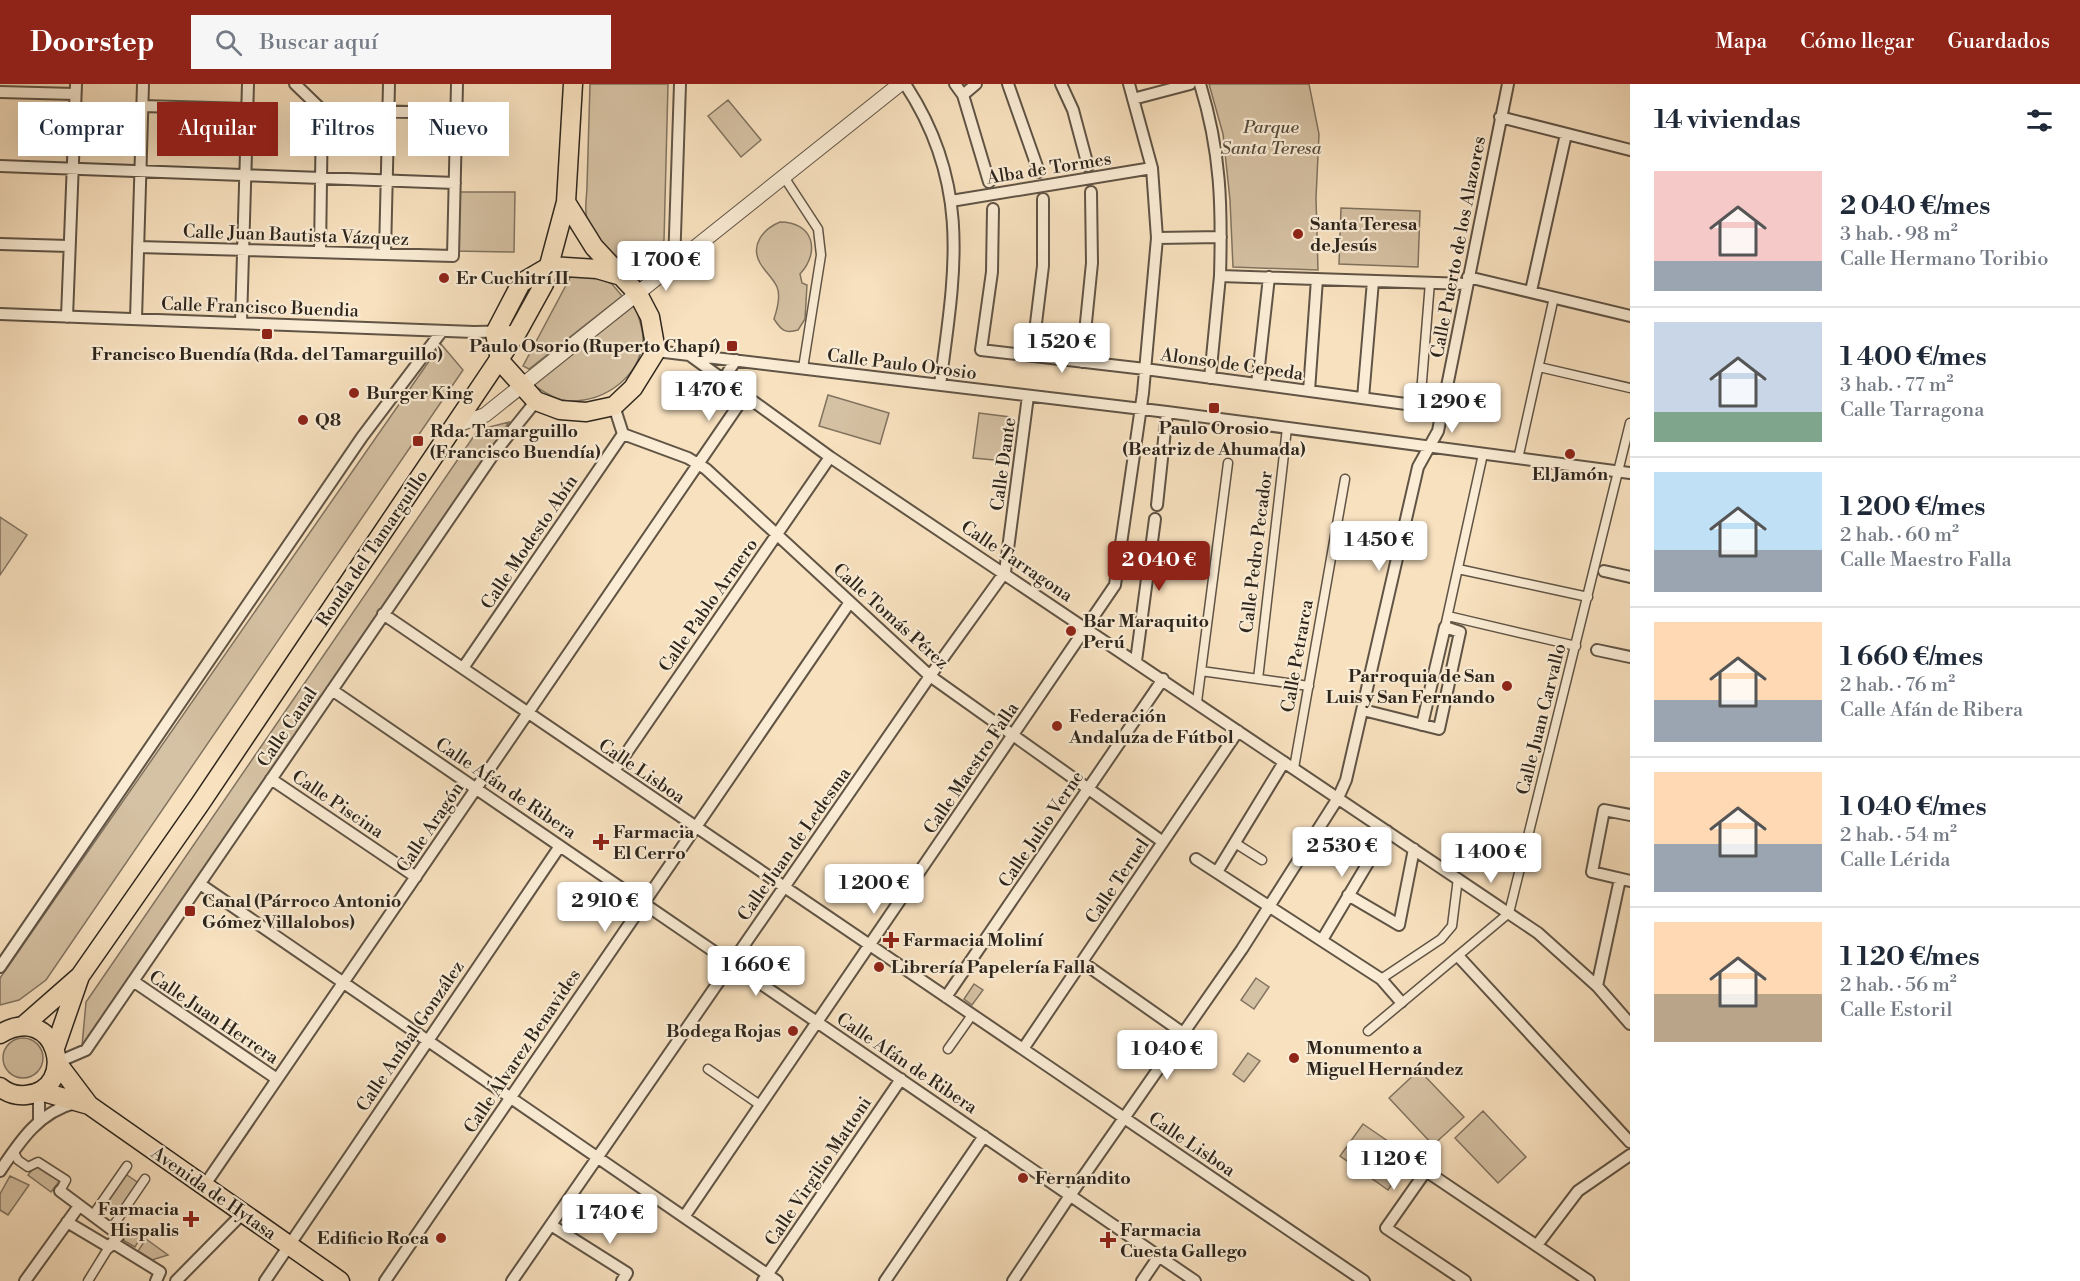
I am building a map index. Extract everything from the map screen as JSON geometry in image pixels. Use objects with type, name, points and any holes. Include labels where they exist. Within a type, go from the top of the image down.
[{"type":"main road","name":"Ronda del Tamarguillo","points":[[40,1091],[52,1080],[80,976],[200,804],[500,361],[544,284],[566,202],[573,84]]},
{"type":"main road","points":[[566,202],[594,247],[638,294],[650,317],[657,351],[633,388],[614,405],[585,412],[560,410],[536,401],[500,361],[495,333],[521,283],[550,266],[597,268],[618,275]]},
{"type":"main road","name":"Ronda del Tamarguillo","points":[[8,1028],[80,976]]},
{"type":"main road","points":[[8,1028],[43,1032],[84,1103]]},
{"type":"main road","points":[[4,1095],[22,1096],[40,1091],[84,1103]]},
{"type":"main road","name":"Avenida de Hytasa","points":[[84,1103],[340,1281]]},
{"type":"street","points":[[142,102],[143,84]]},
{"type":"street","points":[[248,84],[248,102]]},
{"type":"street","points":[[295,84],[314,102]]},
{"type":"street","points":[[389,84],[390,102]]},
{"type":"street","points":[[457,84],[457,102]]},
{"type":"street","points":[[674,265],[680,84]]},
{"type":"street","points":[[454,426],[485,415],[903,84],[934,135],[951,201],[955,269],[940,385]]},
{"type":"street","points":[[955,84],[963,95],[989,182]]},
{"type":"street","points":[[963,95],[976,84]]},
{"type":"street","points":[[1008,84],[1039,172]]},
{"type":"street","points":[[1061,84],[1073,110],[1088,166]]},
{"type":"street","name":"Calle Maestro Falla","points":[[684,1217],[1115,585],[1141,409],[1156,238],[1152,168],[1129,84]]},
{"type":"street","points":[[1133,99],[1190,84]]},
{"type":"street","points":[[1200,84],[1212,124],[1222,206],[1220,276],[1210,378]]},
{"type":"street","name":"Calle Puerto de los Alazores","points":[[1014,1281],[1069,1197],[1270,907],[1338,798],[1346,780],[1418,467],[1438,431],[1508,84]]},
{"type":"street","points":[[0,92],[75,89],[67,317]]},
{"type":"street","points":[[1500,117],[1630,150]]},
{"type":"street","points":[[1531,291],[1566,134]]},
{"type":"street","points":[[136,319],[140,156]]},
{"type":"street","points":[[241,322],[247,156]]},
{"type":"street","points":[[320,252],[321,156]]},
{"type":"street","points":[[385,253],[388,156]]},
{"type":"street","points":[[0,166],[455,183],[456,156]]},
{"type":"street","name":"Alba de Tormes","points":[[951,201],[1152,168]]},
{"type":"street","points":[[784,177],[818,229],[820,255],[803,368]]},
{"type":"street","name":"Calle Juan Bautista Vázquez","points":[[138,247],[453,256],[455,183]]},
{"type":"street","points":[[1082,362],[1092,263],[1091,192]]},
{"type":"street","points":[[1032,356],[1043,266],[1043,199]]},
{"type":"street","name":"Alonso de Cepeda","points":[[993,209],[992,272],[981,350],[1145,369],[1443,409]]},
{"type":"street","points":[[1156,238],[1221,237]]},
{"type":"street","points":[[0,244],[69,246]]},
{"type":"street","points":[[1220,276],[1430,282],[1468,280],[1531,291],[1630,316]]},
{"type":"street","points":[[1257,384],[1269,277]]},
{"type":"street","points":[[1309,391],[1317,279]]},
{"type":"street","points":[[1363,398],[1373,281]]},
{"type":"street","points":[[1420,406],[1430,282]]},
{"type":"street","points":[[1518,459],[1554,297]]},
{"type":"street","name":"Calle Francisco Buendia","points":[[0,314],[495,333],[518,331]]},
{"type":"street","points":[[0,967],[362,437],[442,331]]},
{"type":"street","name":"Calle Paulo Orosio","points":[[657,351],[1167,412],[1630,473]]},
{"type":"street","name":"Calle Tarragona","points":[[688,354],[744,397],[830,457],[1136,660],[1538,933],[1597,986],[1630,1024]]},
{"type":"street","points":[[727,384],[728,372],[736,360]]},
{"type":"street","points":[[1539,367],[1630,388]]},
{"type":"street","name":"Calle Dante","points":[[1005,572],[1028,396]]},
{"type":"street","name":"Calle Aragón","points":[[204,1186],[744,397]]},
{"type":"street","name":"Calle Canal","points":[[57,1058],[86,1050],[495,452],[536,401]]},
{"type":"street","points":[[614,405],[623,434]]},
{"type":"street","points":[[1157,505],[1167,412]]},
{"type":"street","name":"Calle Juan Carvallo","points":[[1509,913],[1630,423]]},
{"type":"street","name":"Calle Pedro Pecador","points":[[1258,679],[1287,428]]},
{"type":"street","name":"Calle Tomás Pérez","points":[[623,434],[698,464],[930,676],[1163,842]]},
{"type":"street","name":"Calle Modesto Abín","points":[[463,668],[623,434]]},
{"type":"street","points":[[1422,725],[1483,454]]},
{"type":"street","name":"Calle Pablo Armero","points":[[614,771],[830,457]]},
{"type":"street","points":[[1197,702],[1228,463]]},
{"type":"street","name":"Calle Petrarca","points":[[1289,765],[1309,686],[1345,479]]},
{"type":"street","points":[[1136,660],[1155,519]]},
{"type":"street","points":[[1458,569],[1588,597]]},
{"type":"street","points":[[1604,571],[1630,577]]},
{"type":"street","name":"Calle Juan de Ledesma","points":[[516,1280],[551,1224],[930,676],[1005,572]]},
{"type":"street","name":"Calle Álvarez Benavides","points":[[385,1281],[850,602]]},
{"type":"street","name":"Calle Lisboa","points":[[383,614],[1364,1281]]},
{"type":"street","points":[[1363,710],[1439,729],[1460,632],[1446,622]]},
{"type":"street","points":[[1446,622],[1576,646]]},
{"type":"street","points":[[1597,650],[1630,657]]},
{"type":"street","points":[[1201,671],[1309,686]]},
{"type":"street","name":"Calle Julio Verne","points":[[946,997],[1163,679]]},
{"type":"street","name":"Calle Afán de Ribera","points":[[332,690],[984,1136],[1069,1197],[1195,1281]]},
{"type":"street","name":"Calle Teruel","points":[[1023,1049],[1238,731]]},
{"type":"street","points":[[1217,872],[1289,765]]},
{"type":"street","name":"Calle Piscina","points":[[272,778],[416,877]]},
{"type":"street","points":[[1597,986],[1625,880],[1592,872],[1604,810],[1630,815]]},
{"type":"street","points":[[1322,940],[1387,831]]},
{"type":"street","points":[[1235,843],[1262,860]]},
{"type":"street","name":"Calle Aníbal González","points":[[265,1281],[560,846]]},
{"type":"street","points":[[1348,895],[1399,925],[1414,849]]},
{"type":"street","points":[[1196,858],[1381,979],[1401,1002]]},
{"type":"street","points":[[1381,979],[1441,939],[1452,926],[1458,879]]},
{"type":"street","points":[[200,884],[684,1217],[769,1279]]},
{"type":"street","points":[[1368,1031],[1509,913]]},
{"type":"street","points":[[1459,957],[1630,1142]]},
{"type":"street","points":[[1082,962],[1183,1034]]},
{"type":"street","name":"Calle Juan Herrera","points":[[133,981],[277,1079]]},
{"type":"street","points":[[948,1049],[972,1015]]},
{"type":"street","points":[[708,1069],[760,1105]]},
{"type":"street","name":"Calle Virgilio Mattoni","points":[[769,1279],[901,1079]]},
{"type":"street","points":[[39,1119],[40,1091]]},
{"type":"street","points":[[0,1171],[39,1119],[58,1107],[84,1103]]},
{"type":"street","points":[[885,1281],[984,1136]]},
{"type":"street","points":[[14,1151],[18,1160],[28,1167],[38,1161],[66,1180],[60,1191],[119,1235],[88,1281]]},
{"type":"street","points":[[1537,1245],[1578,1191],[1630,1155]]},
{"type":"street","points":[[93,1215],[127,1166]]},
{"type":"street","points":[[1465,1281],[1386,1228],[1426,1171],[1589,1281]]},
{"type":"street","points":[[111,1229],[145,1179]]},
{"type":"street","points":[[25,1281],[80,1206]]},
{"type":"street","points":[[67,1222],[111,1245],[158,1277],[176,1281],[243,1213]]},
{"type":"street","points":[[551,1224],[627,1273],[622,1281]]},
{"type":"street","points":[[1142,1281],[1159,1256]]},
{"type":"green space","points":[[590,84],[668,84],[664,240],[655,255],[645,263],[634,264],[612,253],[593,231],[586,215]]},
{"type":"green space","name":"Parque Santa Teresa","points":[[1209,84],[1309,84],[1319,134],[1316,198],[1318,270],[1233,267],[1230,200],[1223,134]]},
{"type":"green space","points":[[728,100],[761,140],[741,157],[708,116]]},
{"type":"green space","points":[[455,192],[515,192],[514,252],[453,251]]},
{"type":"green space","points":[[1341,208],[1420,211],[1418,267],[1339,264]]},
{"type":"green space","points":[[780,222],[800,227],[806,232],[812,247],[807,265],[800,274],[802,283],[807,285],[805,319],[798,330],[790,332],[779,326],[774,319],[778,291],[757,256],[757,244],[760,238],[768,229]]},
{"type":"green space","points":[[591,275],[612,284],[622,296],[529,369],[523,366],[571,276]]},
{"type":"green space","points":[[635,305],[642,328],[643,341],[635,366],[619,384],[596,397],[571,401],[556,398],[533,385]]},
{"type":"green space","points":[[441,344],[463,370],[46,980],[19,1000],[0,1005],[0,978]]},
{"type":"green space","points":[[828,395],[889,413],[880,444],[819,426]]},
{"type":"green space","points":[[979,413],[1010,417],[1005,461],[973,458]]},
{"type":"green space","points":[[509,422],[82,1046],[86,1002],[478,430]]},
{"type":"green space","points":[[0,517],[27,535],[0,575]]},
{"type":"green space","points":[[1256,978],[1269,987],[1254,1009],[1241,1000]]},
{"type":"green space","points":[[974,984],[983,990],[972,1005],[964,999]]},
{"type":"green space","points":[[23,1038],[37,1044],[43,1058],[37,1072],[23,1078],[9,1072],[3,1058],[9,1044]]},
{"type":"green space","points":[[1248,1053],[1260,1061],[1244,1082],[1233,1074]]},
{"type":"green space","points":[[1419,1070],[1464,1117],[1433,1145],[1389,1098]]},
{"type":"green space","points":[[1483,1111],[1526,1157],[1498,1183],[1455,1138]]},
{"type":"green space","points":[[1363,1124],[1411,1157],[1388,1190],[1340,1156]]},
{"type":"green space","points":[[37,1164],[61,1179],[51,1192],[28,1175]]},
{"type":"green space","points":[[124,1173],[140,1184],[120,1215],[103,1202]]},
{"type":"green space","points":[[10,1176],[29,1185],[8,1215],[0,1210],[0,1194]]},
{"type":"green space","points":[[127,1229],[141,1237],[135,1247],[121,1239]]},
{"type":"green space","points":[[146,1239],[168,1255],[152,1260],[138,1251]]},
{"type":"place","name":"Santa Teresa de Jesús","points":[[1298,234]]},
{"type":"place","name":"Er Cuchitrí II","points":[[444,278]]},
{"type":"place","name":"Francisco Buendía (Rda. del Tamarguillo)","points":[[267,334]]},
{"type":"place","name":"Paulo Osorio (Ruperto Chapí)","points":[[732,346]]},
{"type":"place","name":"Burger King","points":[[354,393]]},
{"type":"place","name":"Paulo Orosio (Beatriz de Ahumada)","points":[[1214,408]]},
{"type":"place","name":"Q8","points":[[303,420]]},
{"type":"place","name":"Rda. Tamarguillo (Francisco Buendía)","points":[[418,441]]},
{"type":"place","name":"El Jamón","points":[[1570,454]]},
{"type":"place","name":"Bar Maraquito Perú","points":[[1071,631]]},
{"type":"place","name":"Parroquia de San Luis y San Fernando","points":[[1507,686]]},
{"type":"place","name":"Federación Andaluza de Fútbol","points":[[1057,726]]},
{"type":"place","name":"Farmacia El Cerro","points":[[601,842]]},
{"type":"place","name":"Canal (Párroco Antonio Gómez Villalobos)","points":[[190,911]]},
{"type":"place","name":"Farmacia Moliní","points":[[891,940]]},
{"type":"place","name":"Librería Papelería Falla","points":[[879,967]]},
{"type":"place","name":"Bodega Rojas","points":[[793,1031]]},
{"type":"place","name":"Monumento a Miguel Hernández","points":[[1294,1058]]},
{"type":"place","name":"Fernandito","points":[[1023,1178]]},
{"type":"place","name":"Farmacia Hispalis","points":[[191,1219]]},
{"type":"place","name":"Edificio Roca","points":[[441,1238]]},
{"type":"place","name":"Farmacia Cuesta Gallego","points":[[1108,1240]]}]
